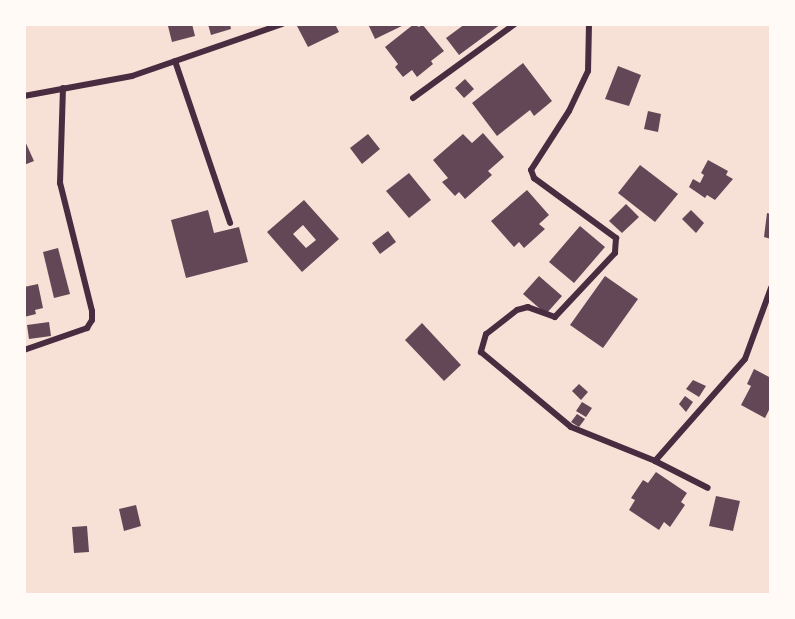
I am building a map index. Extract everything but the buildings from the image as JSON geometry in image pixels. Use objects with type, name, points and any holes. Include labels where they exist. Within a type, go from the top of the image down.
[{"type":"street","points":[[24,96],[132,76],[282,24]]},
{"type":"street","points":[[413,98],[515,24]]},
{"type":"street","points":[[589,24],[588,71],[569,111],[531,170],[534,178],[616,238],[615,253],[555,317],[528,307],[517,310],[486,334],[481,352],[571,427],[655,461],[708,488]]},
{"type":"street","points":[[175,61],[230,223]]},
{"type":"street","points":[[24,350],[87,328],[92,320],[93,311],[60,183],[63,88]]},
{"type":"street","points":[[655,461],[746,359],[771,288]]}]
